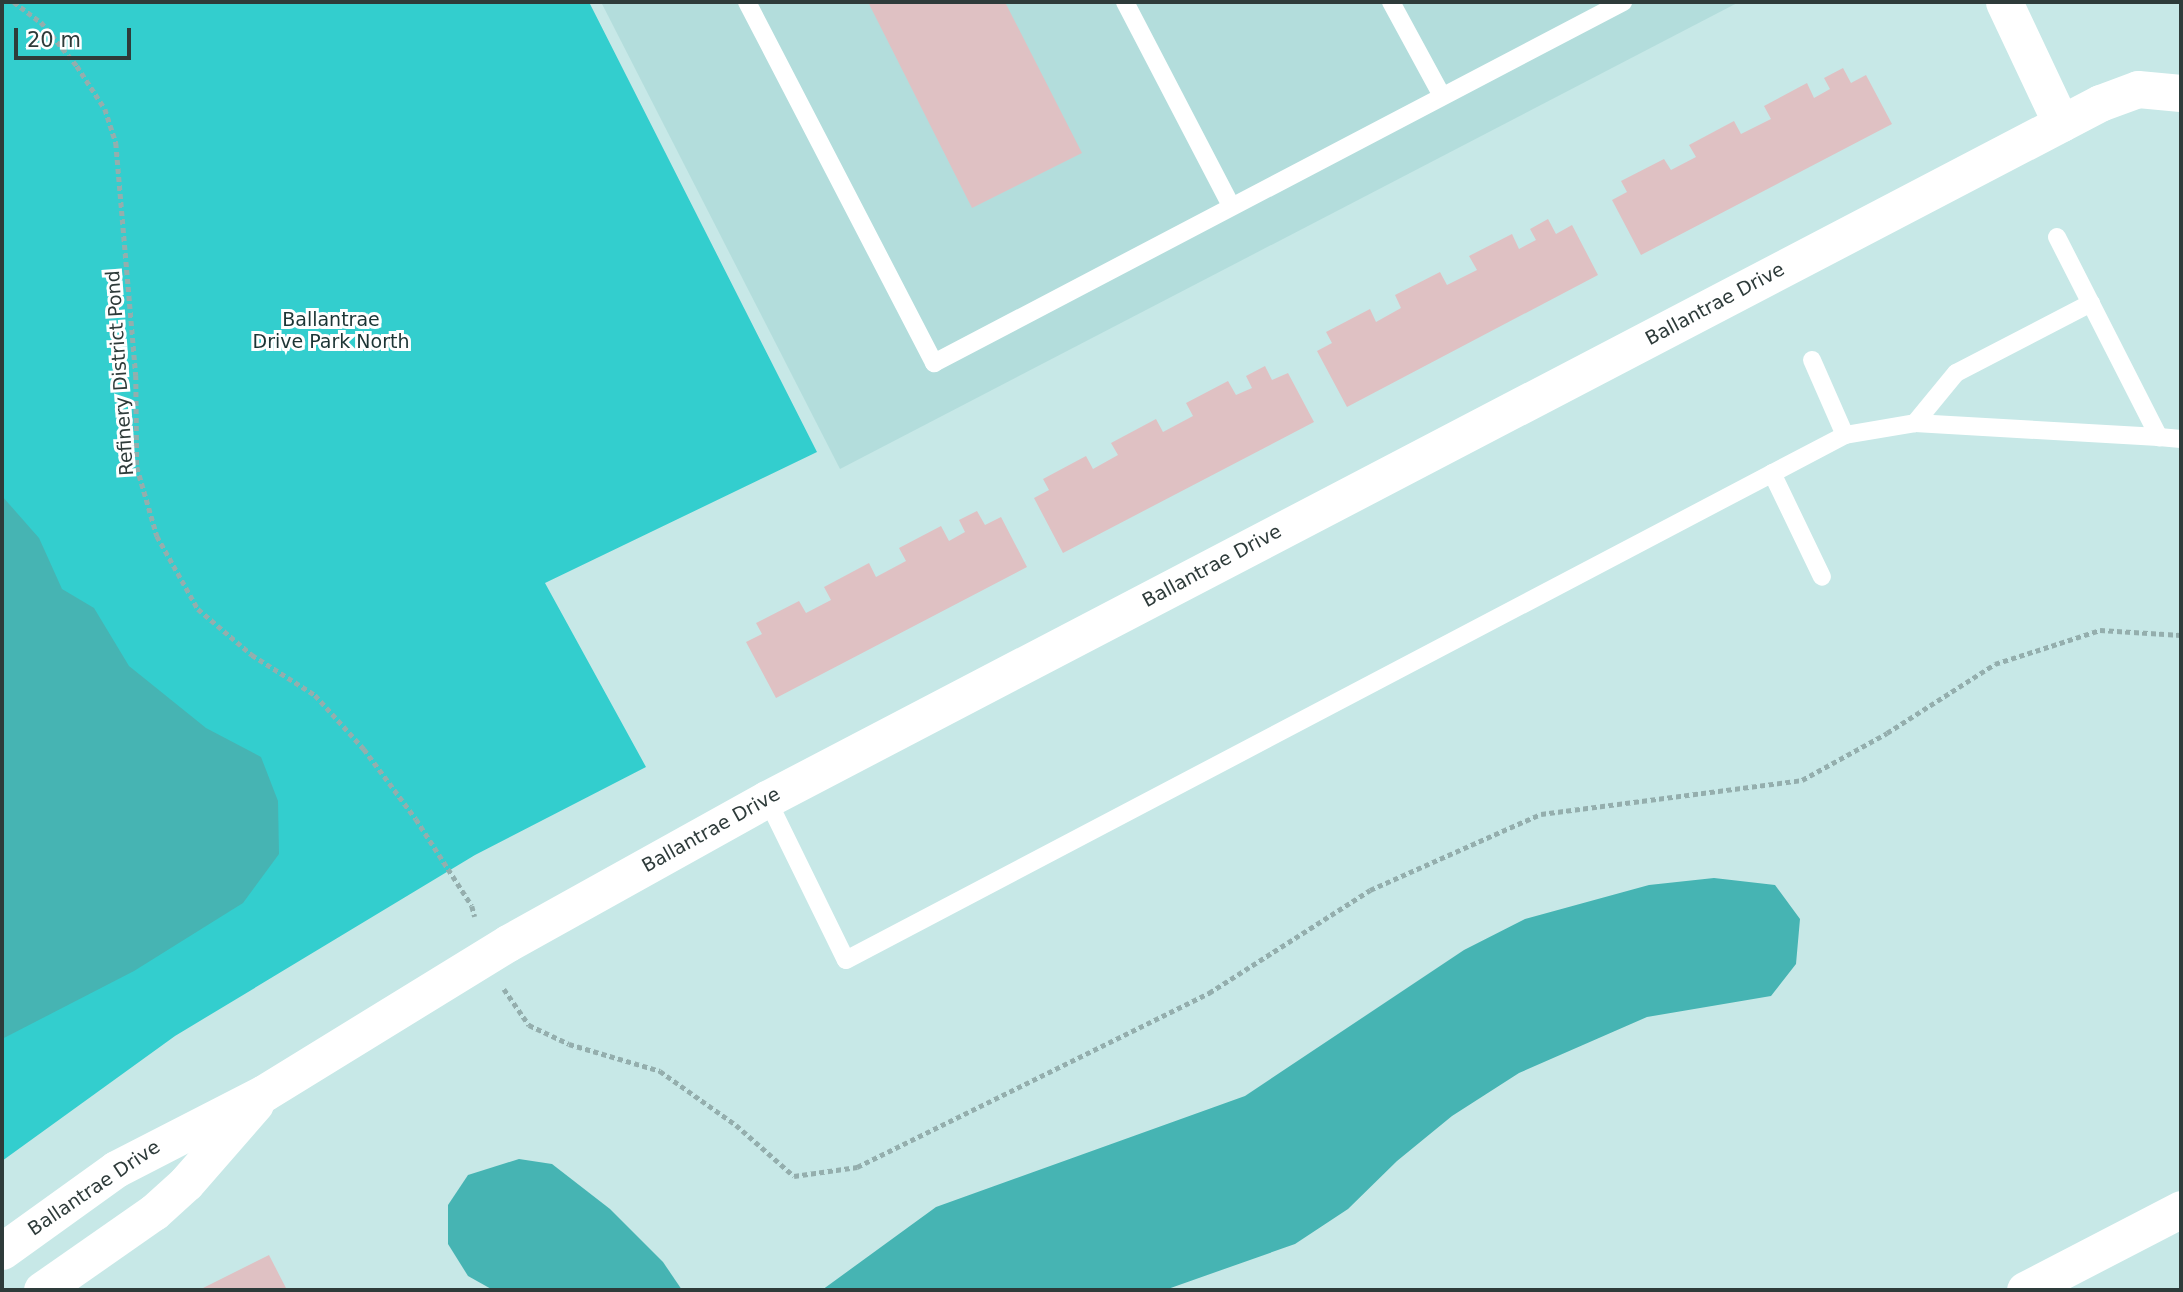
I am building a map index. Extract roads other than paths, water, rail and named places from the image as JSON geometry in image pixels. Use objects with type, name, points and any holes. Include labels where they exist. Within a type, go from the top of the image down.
[{"type":"street","points":[[2004,2],[2062,123]]},
{"type":"street","name":"Ballantrae Drive","points":[[2,1251],[116,1169],[264,1093],[484,958],[767,799],[2062,123],[2138,89],[2181,93]]},
{"type":"street","name":"Ballantrae Drive","points":[[42,1290],[186,1183],[264,1093]]},
{"type":"street","points":[[2025,1290],[2181,1209]]},
{"type":"lane","points":[[747,2],[934,363],[1441,94],[1623,2]]},
{"type":"lane","points":[[1125,2],[1231,206]]},
{"type":"lane","points":[[1392,2],[1441,94]]},
{"type":"lane","points":[[2057,237],[2159,437]]},
{"type":"lane","points":[[1915,423],[1956,373],[2091,303]]},
{"type":"lane","points":[[1812,360],[1846,435]]},
{"type":"lane","points":[[767,799],[846,960],[1846,435],[1915,423],[2181,439]]},
{"type":"lane","points":[[1772,473],[1822,577]]},
{"type":"park label","name":"Ballantrae Drive Park North","points":[[331,331]]}]
